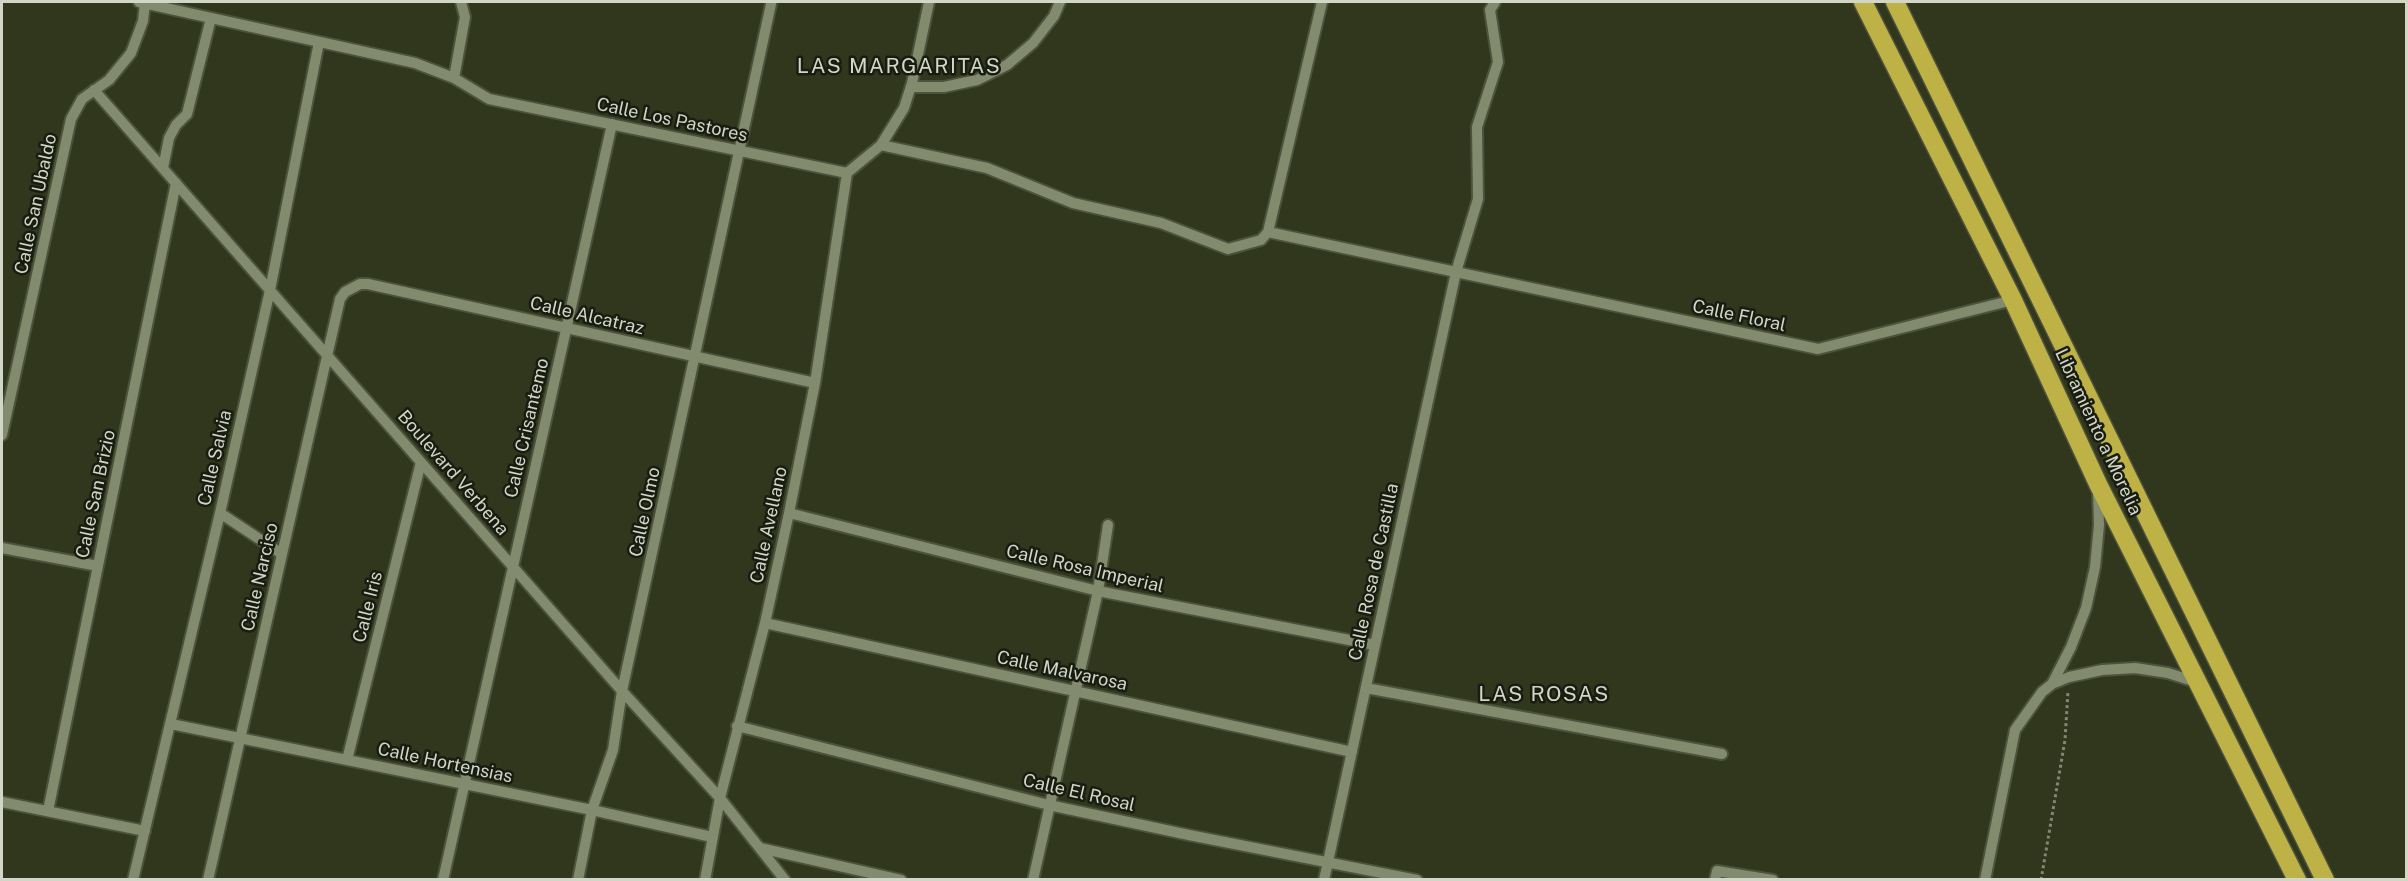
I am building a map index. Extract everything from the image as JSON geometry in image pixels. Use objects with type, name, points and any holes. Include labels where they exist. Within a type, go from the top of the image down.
[{"type":"highway","name":"Libramiento a Morelia","points":[[1863,2],[2013,300],[2098,484],[2297,879]]},
{"type":"highway","name":"Libramiento a Morelia","points":[[1895,2],[2325,879]]},
{"type":"street","name":"Calle Los Pastores","points":[[142,2],[415,63],[454,78],[489,99],[847,173]]},
{"type":"street","name":"Calle San Ubaldo","points":[[2,435],[71,119],[82,99],[109,80],[131,53],[138,38],[142,2]]},
{"type":"street","points":[[454,78],[465,17],[461,2]]},
{"type":"street","points":[[847,173],[881,145],[899,117],[911,87],[930,2]]},
{"type":"street","points":[[911,87],[944,87],[977,80],[1007,65],[1034,43],[1054,16],[1060,2]]},
{"type":"street","points":[[881,145],[987,168],[1073,203],[1161,223],[1228,249],[1261,240],[1268,231],[1322,2]]},
{"type":"street","name":"Calle Rosa de Castilla","points":[[1324,879],[1456,272],[1478,199],[1477,127],[1498,62],[1490,10],[1495,2]]},
{"type":"street","name":"Calle Olmo","points":[[578,879],[592,810],[613,750],[622,691],[771,4]]},
{"type":"street","points":[[163,168],[169,138],[176,125],[187,114],[211,18]]},
{"type":"street","name":"Calle Salvia","points":[[133,879],[171,724],[270,290],[320,42]]},
{"type":"street","name":"Boulevard Verbena","points":[[94,90],[622,691],[720,798],[785,879]]},
{"type":"street","name":"Calle Crisantemo","points":[[443,879],[612,124]]},
{"type":"street","name":"Calle Avellano","points":[[705,879],[720,798],[765,623],[789,513],[815,383],[847,173]]},
{"type":"street","name":"Calle San Brizio","points":[[48,811],[176,183]]},
{"type":"street","name":"Calle Floral","points":[[1268,231],[1818,349],[2013,300]]},
{"type":"street","name":"Calle Alcatraz","points":[[352,287],[368,284],[815,383]]},
{"type":"street","name":"Calle Narciso","points":[[208,879],[340,299],[352,287]]},
{"type":"street","name":"Calle Iris","points":[[347,760],[421,462]]},
{"type":"street","points":[[2052,684],[2071,647],[2095,567],[2099,525],[2098,484]]},
{"type":"street","points":[[220,513],[282,554]]},
{"type":"street","name":"Calle Rosa Imperial","points":[[789,513],[1098,591],[1375,645]]},
{"type":"street","points":[[1033,879],[1098,591],[1108,525]]},
{"type":"street","points":[[2,548],[98,567]]},
{"type":"street","name":"Calle Malvarosa","points":[[765,623],[1352,752]]},
{"type":"street","points":[[1985,879],[2015,730],[2042,692],[2052,684],[2069,677],[2102,670],[2135,668],[2168,673],[2200,684]]},
{"type":"street","points":[[1366,688],[1722,754]]},
{"type":"street","name":"Calle Hortensias","points":[[171,724],[592,810],[712,837]]},
{"type":"street","name":"Calle El Rosal","points":[[737,726],[1050,805],[1328,863],[1417,879]]},
{"type":"street","points":[[2,802],[145,831]]},
{"type":"street","points":[[760,848],[901,879]]},
{"type":"street","points":[[1715,879],[1717,870],[1773,879]]},
{"type":"path","points":[[2041,879],[2065,740],[2069,677]]},
{"type":"district","name":"LAS MARGARITAS","points":[[899,67]]},
{"type":"district","name":"LAS ROSAS","points":[[1544,695]]}]
